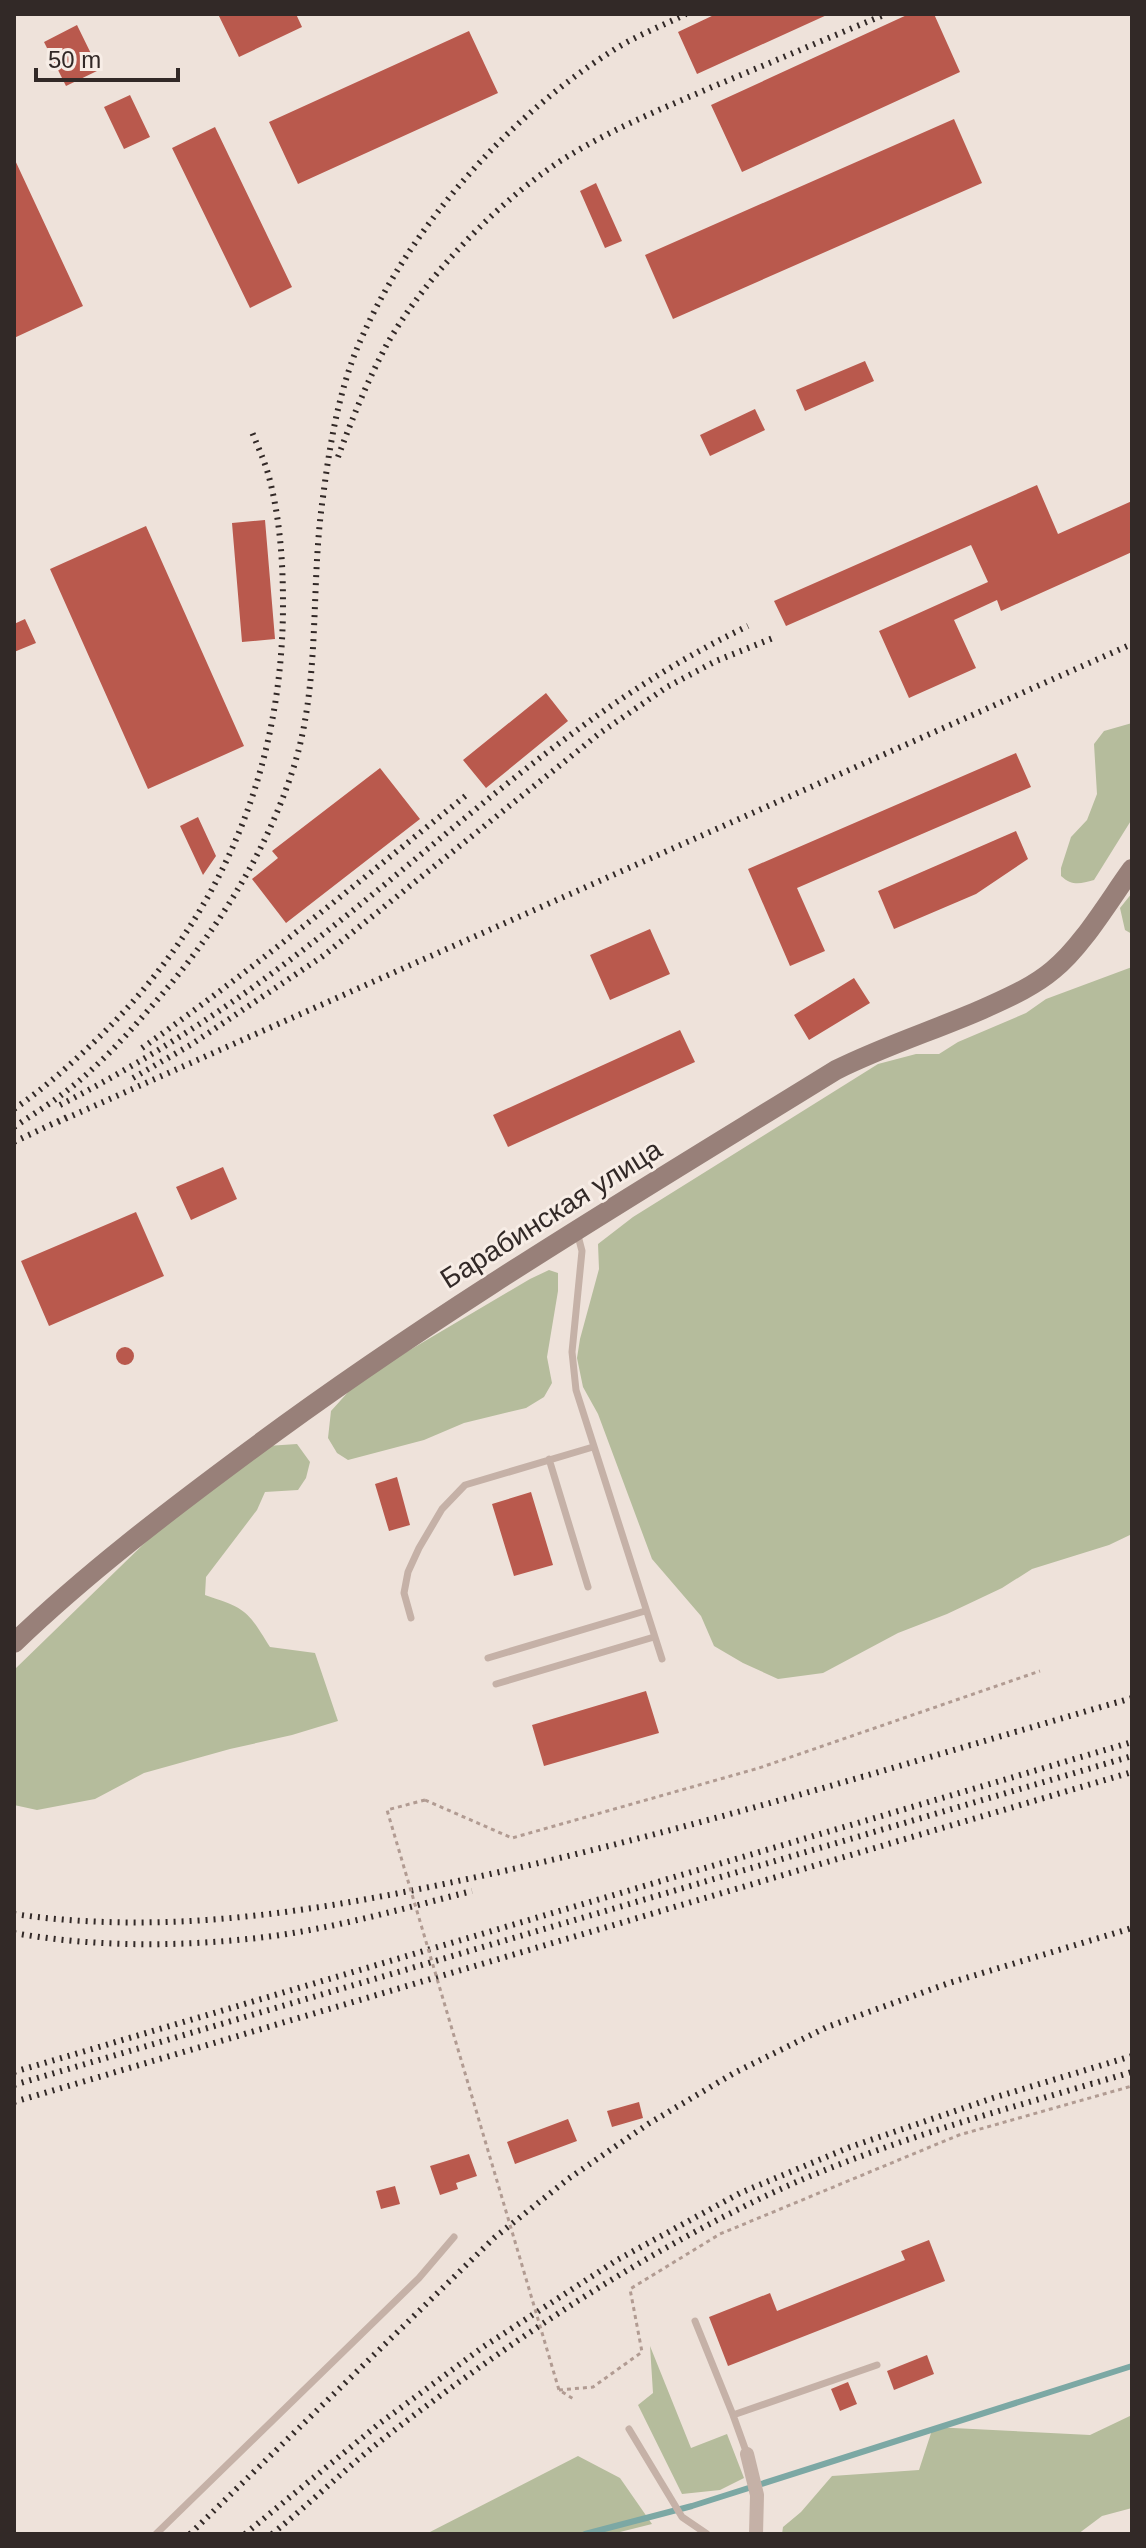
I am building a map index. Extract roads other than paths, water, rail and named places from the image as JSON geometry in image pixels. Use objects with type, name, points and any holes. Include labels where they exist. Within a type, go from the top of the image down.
[{"type":"main road","name":"Барабинская улица","points":[[14,1643],[59,1600],[179,1502],[324,1395],[577,1230],[836,1070],[1015,995],[1054,970],[1078,943],[1132,869]]},
{"type":"street","points":[[747,2454],[757,2495],[756,2534]]},
{"type":"lane","points":[[577,1230],[582,1251],[572,1352],[576,1390],[662,1659]]},
{"type":"lane","points":[[411,1618],[404,1593],[408,1572],[442,1509],[465,1485],[593,1447]]},
{"type":"lane","points":[[549,1459],[588,1587]]},
{"type":"lane","points":[[488,1658],[645,1611]]},
{"type":"lane","points":[[496,1684],[654,1637]]},
{"type":"lane","points":[[156,2534],[419,2278],[454,2237]]},
{"type":"lane","points":[[695,2321],[747,2454]]},
{"type":"lane","points":[[733,2415],[877,2365]]},
{"type":"lane","points":[[629,2429],[682,2517],[707,2534]]},
{"type":"waterway","points":[[585,2534],[692,2506],[1132,2366]]},
{"type":"railway","points":[[14,1127],[83,1078],[144,1015],[213,928],[268,832],[295,763],[309,698],[319,530],[338,408],[354,356],[399,268],[460,184],[533,111],[612,51],[686,14]]},
{"type":"railway","points":[[338,457],[372,373],[402,319],[445,264],[522,189],[575,152],[626,125],[886,14]]},
{"type":"railway","points":[[14,1109],[55,1078],[93,1043],[137,997],[175,949],[208,897],[234,843],[256,786],[271,728],[280,667],[283,588],[273,493],[252,432]]},
{"type":"railway","points":[[60,1105],[143,1059],[223,1008],[333,926],[562,741],[683,660],[748,626]]},
{"type":"railway","points":[[133,1078],[192,1044],[323,956],[600,733],[667,687],[716,661],[773,638]]},
{"type":"railway","points":[[58,1122],[1132,644]]},
{"type":"railway","points":[[142,1048],[267,955],[469,793]]},
{"type":"railway","points":[[14,1142],[67,1117]]},
{"type":"railway","points":[[14,1914],[76,1921],[199,1920],[260,1915],[382,1896],[504,1871],[662,1832],[1132,1698]]},
{"type":"railway","points":[[14,2072],[1132,1742]]},
{"type":"railway","points":[[14,2085],[1132,1756]]},
{"type":"railway","points":[[14,2102],[1132,1772]]},
{"type":"railway","points":[[14,1933],[105,1943],[227,1941],[338,1924],[472,1891]]},
{"type":"railway","points":[[190,2534],[494,2238],[568,2179],[648,2124],[734,2073],[827,2027],[949,1983],[1132,1928]]},
{"type":"railway","points":[[245,2534],[380,2423],[483,2347],[617,2260],[740,2193],[850,2147],[993,2098],[1132,2056]]},
{"type":"railway","points":[[272,2534],[376,2444],[476,2370],[606,2283],[697,2231],[790,2185],[886,2147],[1132,2072]]}]
